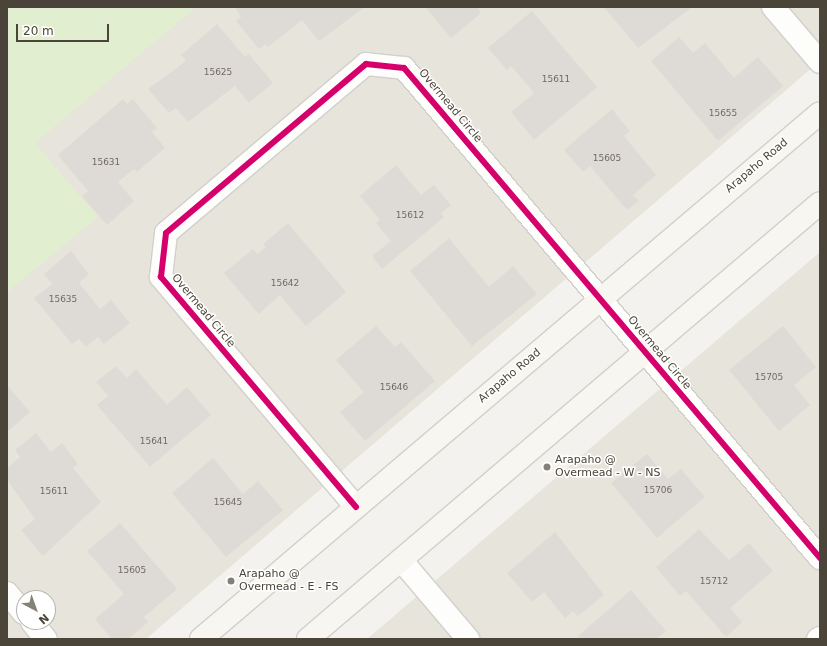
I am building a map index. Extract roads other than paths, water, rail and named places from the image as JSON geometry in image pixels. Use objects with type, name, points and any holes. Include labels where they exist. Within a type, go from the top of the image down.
[{"type":"main road","name":"Arapaho Road","points":[[201,639],[820,113]]},
{"type":"main road","points":[[308,639],[820,203]]},
{"type":"street","points":[[773,7],[820,62]]},
{"type":"street","name":"Overmead Circle","points":[[356,507],[161,277],[166,233],[366,64],[404,68],[820,558]]},
{"type":"street","points":[[401,560],[468,639]]},
{"type":"street","points":[[7,593],[16,604]]},
{"type":"street","points":[[39,630],[46,639]]},
{"type":"place","name":"Arapaho @ Overmead - W - NS","points":[[547,467]]},
{"type":"place","name":"Arapaho @ Overmead - E - FS","points":[[231,581]]}]
